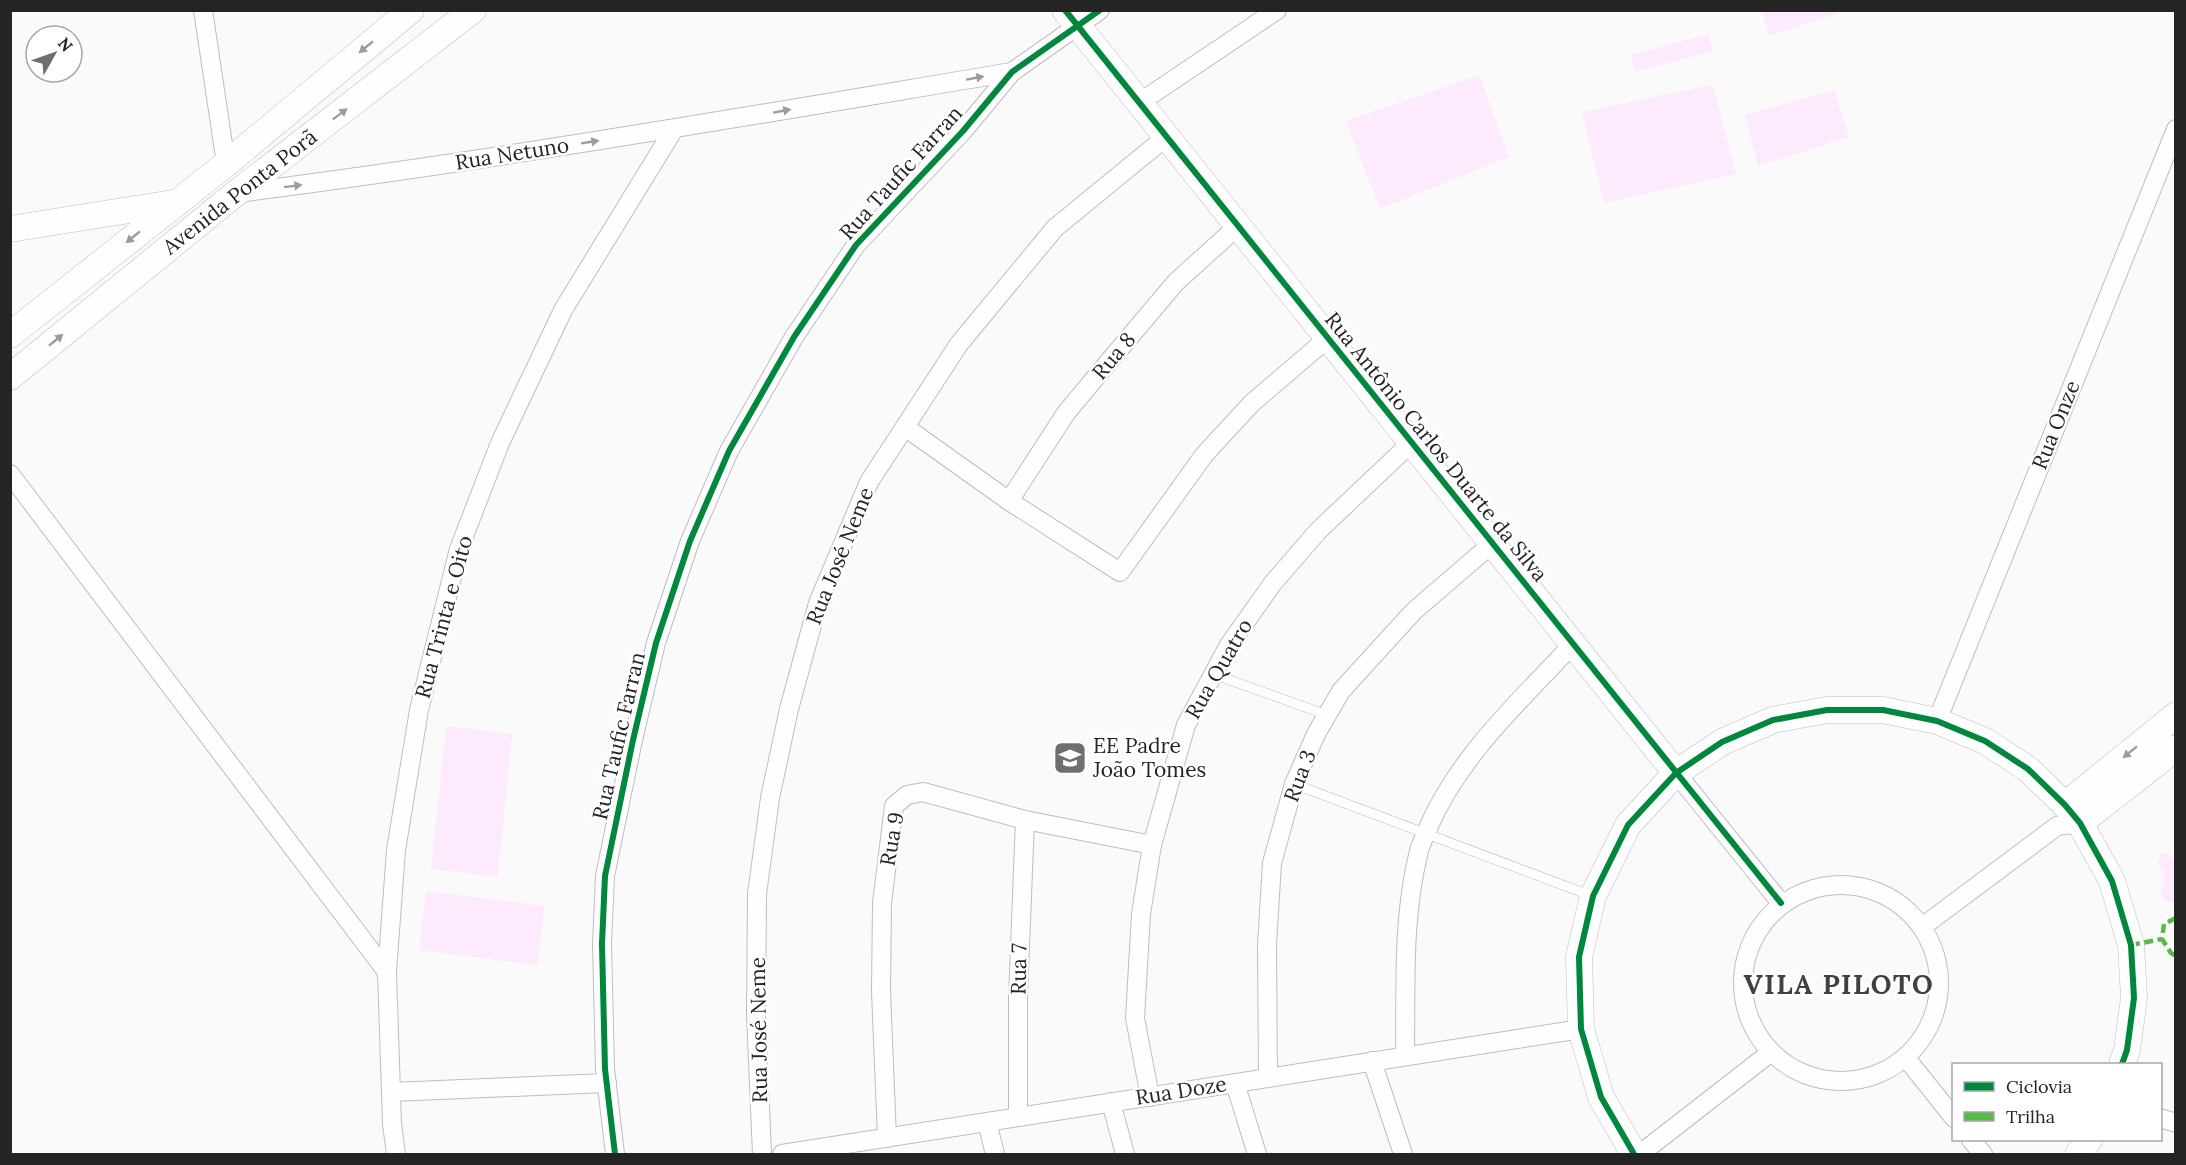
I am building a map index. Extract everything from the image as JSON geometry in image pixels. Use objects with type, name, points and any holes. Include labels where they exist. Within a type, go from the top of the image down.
[{"type":"street","points":[[203,10],[226,164]]},
{"type":"street","name":"Avenida Ponta Porã","points":[[10,377],[235,194],[431,45],[473,10]]},
{"type":"street","name":"Rua Taufic Farran","points":[[615,1155],[607,1083],[602,944],[605,876],[633,740],[657,644],[690,541],[729,451],[794,337],[856,245],[963,131],[1012,72],[1072,18],[1100,10]]},
{"type":"street","points":[[1139,104],[1277,10]]},
{"type":"street","points":[[409,12],[431,45]]},
{"type":"street","name":"Avenida Ponta Porã","points":[[10,335],[226,164],[409,12]]},
{"type":"street","name":"Rua Antônio Carlos Duarte da Silva","points":[[1072,18],[1781,903]]},
{"type":"street","name":"Rua Netuno","points":[[10,229],[674,129],[1012,72]]},
{"type":"street","name":"Rua Trinta e Oito","points":[[396,1155],[392,1124],[387,972],[396,850],[419,710],[459,549],[500,443],[562,310],[674,129]]},
{"type":"street","name":"Rua Onze","points":[[1937,721],[2175,129]]},
{"type":"street","name":"Rua José Neme","points":[[762,1155],[756,1014],[757,894],[770,798],[789,709],[818,603],[869,482],[959,344],[1055,228],[1166,137]]},
{"type":"street","name":"Rua 8","points":[[1009,501],[1066,413],[1176,282],[1238,226]]},
{"type":"street","points":[[905,427],[1009,501],[1120,572],[1204,455],[1252,403],[1328,338]]},
{"type":"street","name":"Rua Quatro","points":[[1150,1096],[1135,1017],[1142,914],[1152,845],[1186,725],[1229,645],[1273,584],[1318,531],[1412,442]]},
{"type":"street","points":[[10,474],[387,972]]},
{"type":"street","name":"Rua 3","points":[[1268,1078],[1267,945],[1272,863],[1294,784],[1316,734],[1341,691],[1414,611],[1492,543]]},
{"type":"street","points":[[1406,1056],[1406,956],[1409,904],[1419,849],[1440,800],[1474,752],[1573,644]]},
{"type":"street","points":[[1634,1155],[1601,1096],[1581,1029],[1579,957],[1593,896],[1628,825],[1676,773],[1722,742],[1773,720],[1827,710],[1883,710],[1937,721],[1985,741],[2028,769],[2067,818],[2112,881],[2131,945],[2134,998],[2127,1050],[2123,1063]]},
{"type":"street","points":[[2067,818],[2175,715]]},
{"type":"street","points":[[1922,927],[2067,818],[2175,748]]},
{"type":"street","name":"Rua 9","points":[[887,1138],[881,991],[882,903],[894,806],[907,795],[923,792],[1025,820],[1152,845]]},
{"type":"street","name":"Rua 7","points":[[1018,1117],[1018,997],[1025,820]]},
{"type":"street","points":[[1841,884],[1872,889],[1900,904],[1922,927],[1935,954],[1940,982],[1936,1010],[1924,1036],[1906,1058],[1881,1074],[1852,1082],[1822,1081],[1794,1071],[1770,1053],[1751,1025],[1742,993],[1744,959],[1758,928],[1781,903],[1809,889],[1841,884]]},
{"type":"street","name":"Rua Doze","points":[[782,1155],[846,1150],[887,1138],[1581,1029]]},
{"type":"street","points":[[1640,1155],[1770,1053]]},
{"type":"street","points":[[1906,1058],[1952,1117]]},
{"type":"street","points":[[1372,1061],[1403,1155]]},
{"type":"street","points":[[391,1092],[607,1083]]},
{"type":"street","points":[[1235,1083],[1257,1155]]},
{"type":"street","points":[[1111,1102],[1125,1155]]},
{"type":"street","points":[[987,1122],[995,1155]]},
{"type":"street","points":[[1972,1141],[1983,1155]]},
{"type":"street","points":[[2078,1155],[2088,1141]]},
{"type":"lane","points":[[1213,674],[1327,715]]},
{"type":"lane","points":[[1294,784],[1593,896]]},
{"type":"shaded area","points":[[1836,10],[1837,14],[1769,36],[1761,11]]},
{"type":"shaded area","points":[[1708,34],[1713,51],[1635,72],[1631,55]]},
{"type":"shaded area","points":[[1479,75],[1509,157],[1380,209],[1346,121]]},
{"type":"shaded area","points":[[1713,85],[1736,174],[1604,203],[1582,112]]},
{"type":"shaded area","points":[[1834,90],[1849,137],[1758,166],[1745,115]]},
{"type":"shaded area","points":[[446,726],[512,734],[498,877],[431,869]]},
{"type":"shaded area","points":[[2162,853],[2168,853],[2175,861],[2175,902],[2166,902],[2162,896],[2164,877],[2158,860]]},
{"type":"shaded area","points":[[426,891],[545,906],[537,965],[419,950]]},
{"type":"marked path","points":[[2176,918],[2164,924],[2162,939],[2171,953],[2176,956]]},
{"type":"marked path","points":[[2131,945],[2162,939]]},
{"type":"cycle path","points":[[1065,10],[1781,903]]},
{"type":"cycle path","points":[[615,1154],[605,1069],[602,944],[605,876],[656,643],[690,541],[729,451],[794,337],[856,245],[963,131],[1012,72],[1100,10]]},
{"type":"cycle path","points":[[1634,1154],[1601,1097],[1581,1029],[1579,957],[1593,896],[1628,825],[1676,773],[1722,742],[1773,720],[1827,710],[1883,710],[1937,721],[1985,741],[2028,769],[2065,805],[2080,823],[2112,881],[2131,945],[2134,998],[2127,1050],[2122,1063]]},
{"type":"place","name":"EE Padre João Tomes","points":[[1070,758]]},
{"type":"district","name":"VILA PILOTO","points":[[1839,985]]}]
